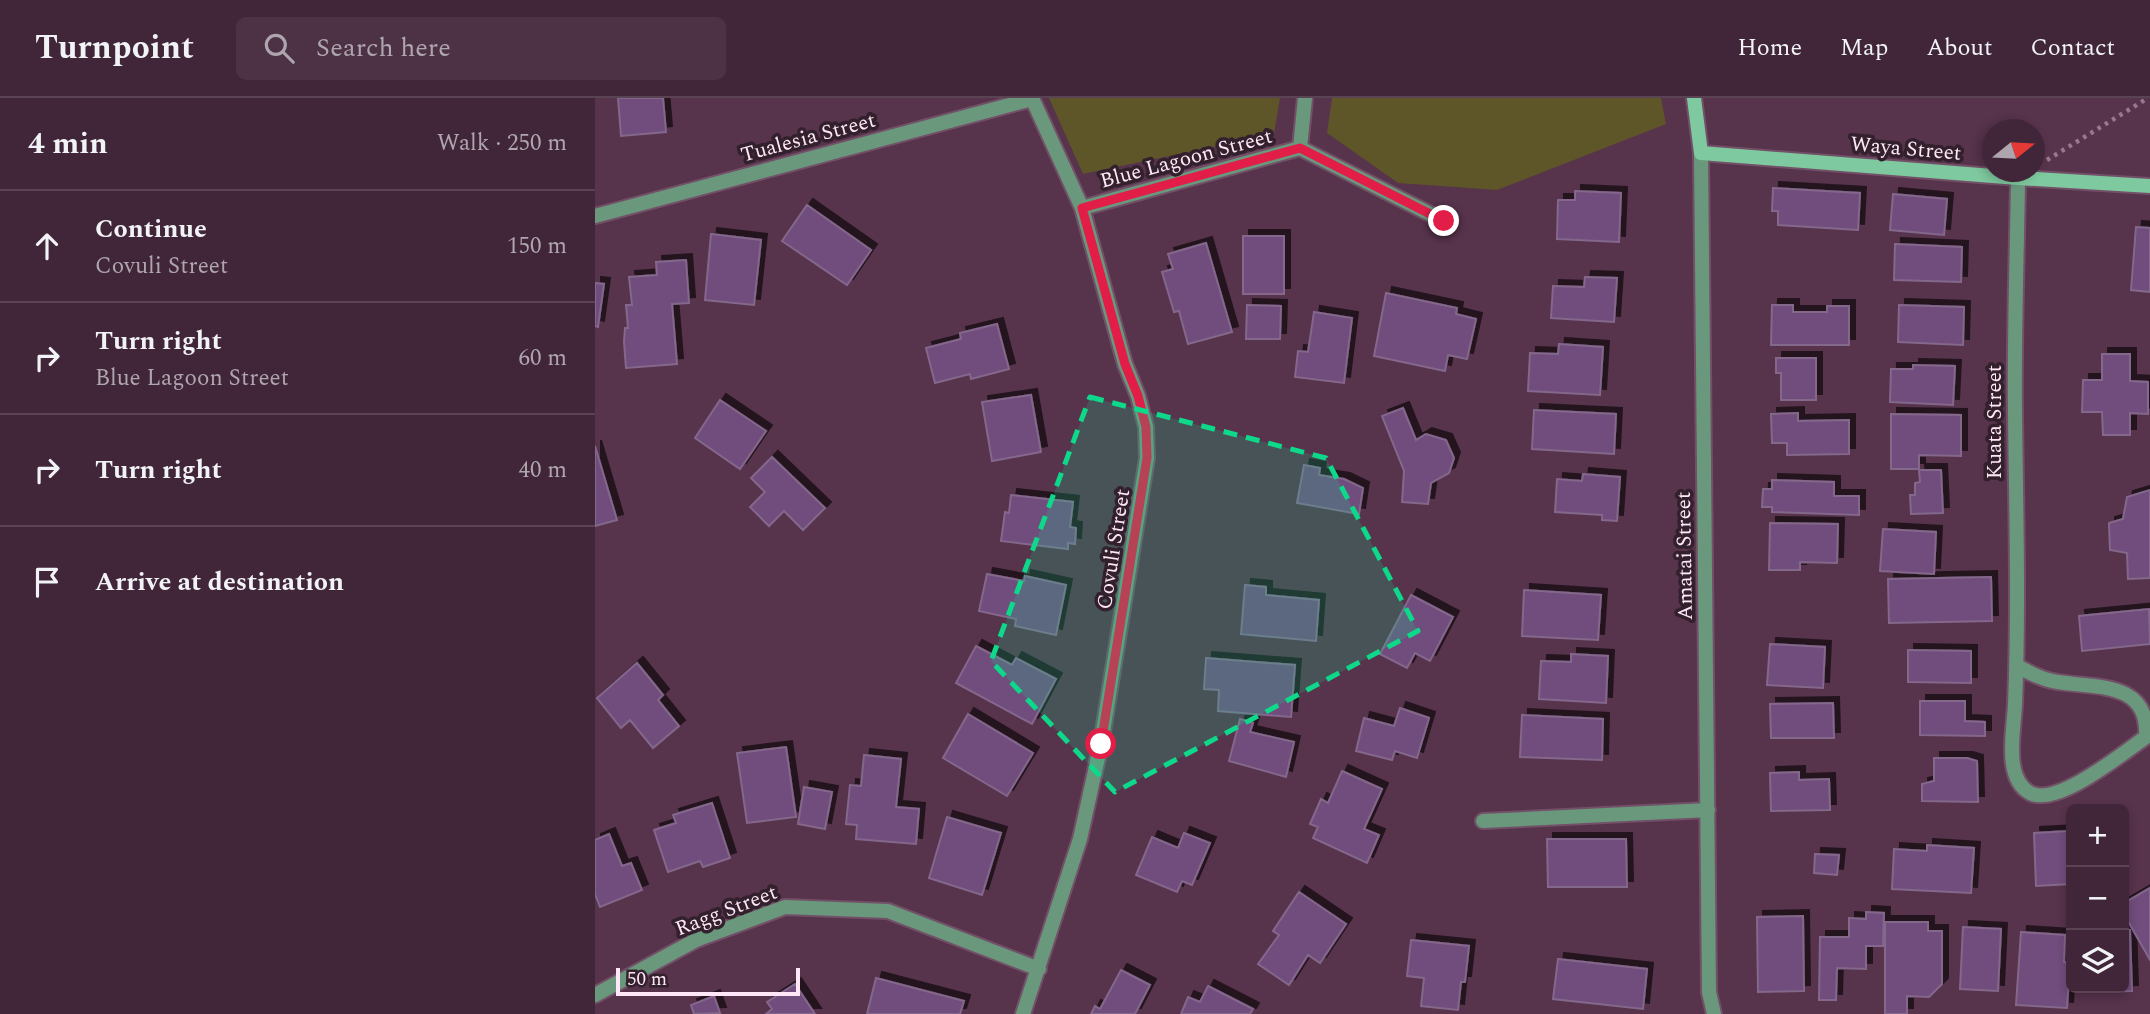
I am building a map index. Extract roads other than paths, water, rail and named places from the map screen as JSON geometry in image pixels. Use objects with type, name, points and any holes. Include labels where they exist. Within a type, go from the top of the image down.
[{"type":"main road","name":"Amatai Street","points":[[1694,98],[1701,153]]},
{"type":"main road","name":"Waya Street","points":[[1701,153],[1982,175]]},
{"type":"main road","name":"Waya Street","points":[[2045,180],[2150,186]]},
{"type":"street","name":"Covuli Street","points":[[1023,1014],[1080,839],[1101,744],[1147,458],[1146,427],[1138,396],[1125,364],[1082,208],[1032,98]]},
{"type":"street","name":"Tualesia Street","points":[[595,216],[1032,98]]},
{"type":"street","points":[[1305,98],[1300,148],[1444,221]]},
{"type":"street","name":"Blue Lagoon Street","points":[[1082,208],[1300,148]]},
{"type":"street","name":"Amatai Street","points":[[1701,153],[1709,992],[1714,1014]]},
{"type":"street","name":"Kuata Street","points":[[2017,666],[2056,682],[2122,689],[2133,694],[2142,703],[2149,717],[2146,737],[2067,789],[2046,796],[2032,794],[2019,784],[2013,766],[2017,666],[2015,407],[2018,182]]},
{"type":"street","points":[[1483,821],[1708,810]]},
{"type":"street","name":"Ragg Street","points":[[595,995],[696,940],[785,907],[888,911],[1039,968]]}]
